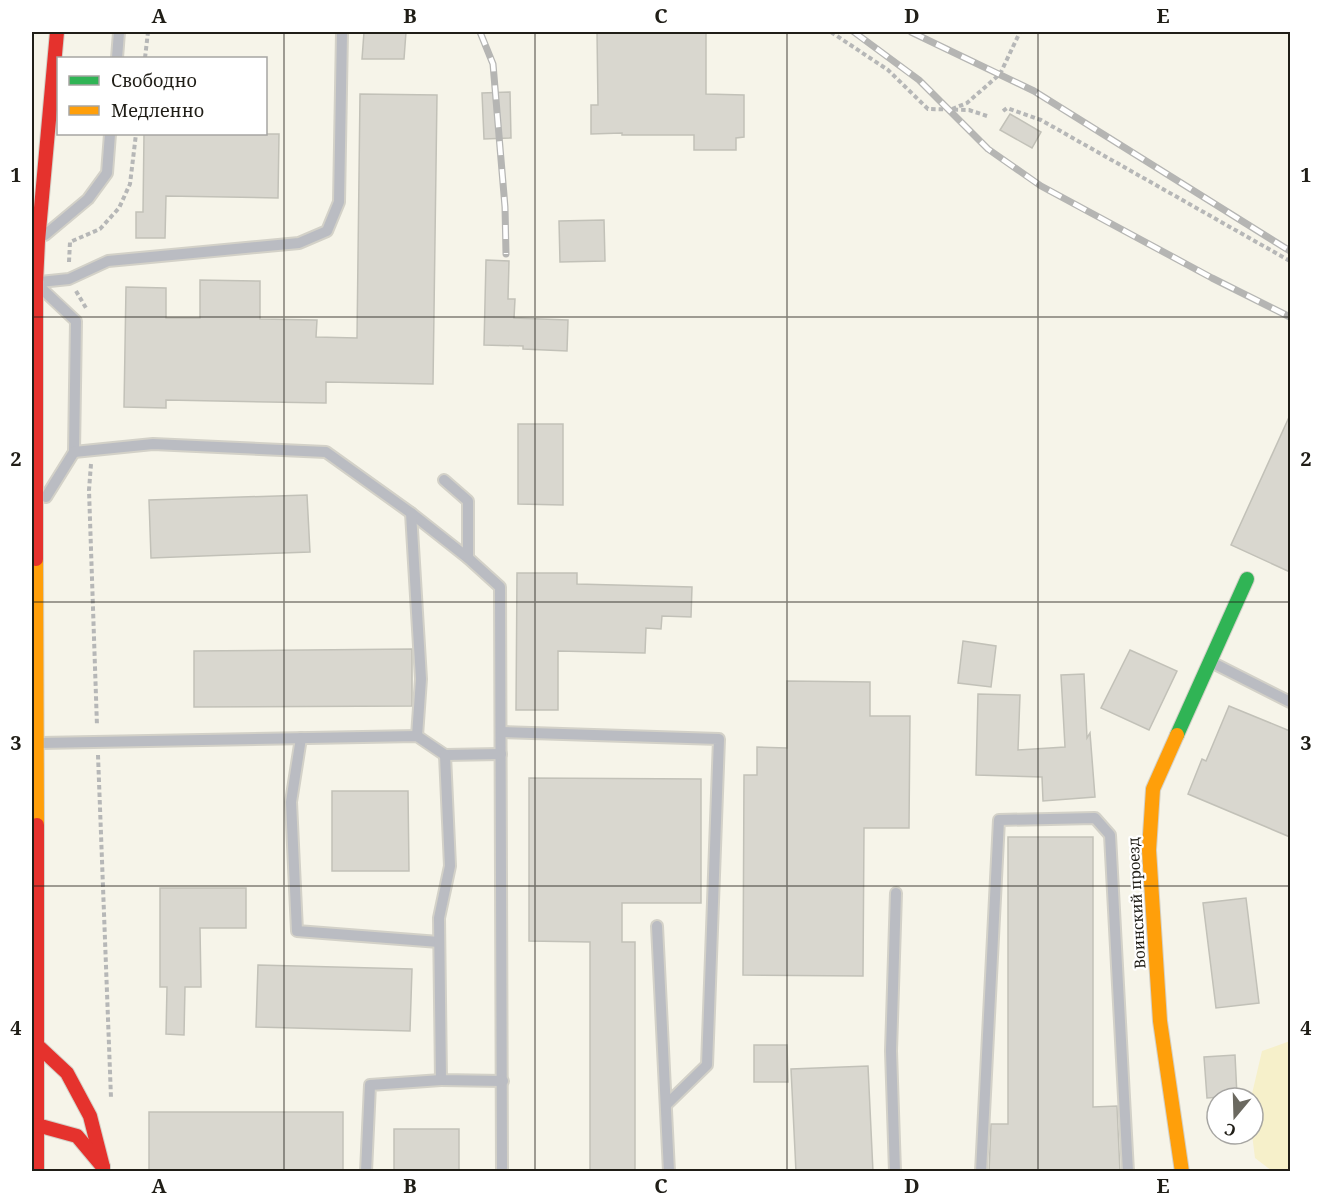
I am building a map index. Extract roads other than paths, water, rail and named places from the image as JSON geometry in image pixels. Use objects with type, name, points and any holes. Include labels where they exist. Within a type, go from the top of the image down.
[{"type":"main road","points":[[38,1172],[34,1125],[37,743],[34,283],[57,32]]},
{"type":"main road","name":"Воинский проезд","points":[[1182,1172],[1160,1021],[1149,850],[1153,789],[1246,579]]},
{"type":"main road","points":[[34,1049],[67,1073],[90,1116],[103,1169]]},
{"type":"main road","points":[[34,1125],[77,1136],[103,1169]]},
{"type":"lane","points":[[117,57],[119,32]]},
{"type":"lane","points":[[34,283],[69,279],[108,261],[299,243],[327,231],[339,202],[342,32]]},
{"type":"lane","points":[[38,241],[88,199],[107,173],[110,135]]},
{"type":"lane","points":[[34,283],[76,321],[74,452],[34,510]]},
{"type":"lane","points":[[74,452],[153,444],[326,452],[411,513],[468,558],[500,587],[502,1172]]},
{"type":"lane","points":[[444,480],[468,501],[468,558]]},
{"type":"lane","points":[[411,513],[421,679],[417,736]]},
{"type":"lane","points":[[1210,662],[1290,702]]},
{"type":"lane","points":[[501,732],[719,739],[707,1065],[666,1105]]},
{"type":"lane","points":[[37,743],[417,736],[445,755],[501,754]]},
{"type":"lane","points":[[302,738],[291,802],[297,931],[439,942]]},
{"type":"lane","points":[[441,1080],[439,918],[450,866],[445,755]]},
{"type":"lane","points":[[981,1172],[999,820],[1095,818],[1110,835],[1128,1172]]},
{"type":"lane","points":[[895,1172],[891,1051],[896,893]]},
{"type":"lane","points":[[657,926],[669,1172]]},
{"type":"lane","points":[[366,1172],[370,1084],[441,1080],[503,1082]]},
{"type":"railway","points":[[480,32],[493,64],[505,207],[506,254]]},
{"type":"railway","points":[[854,32],[919,80],[988,149],[1041,186],[1212,278],[1290,317]]},
{"type":"railway","points":[[911,32],[1034,91],[1290,251]]}]
